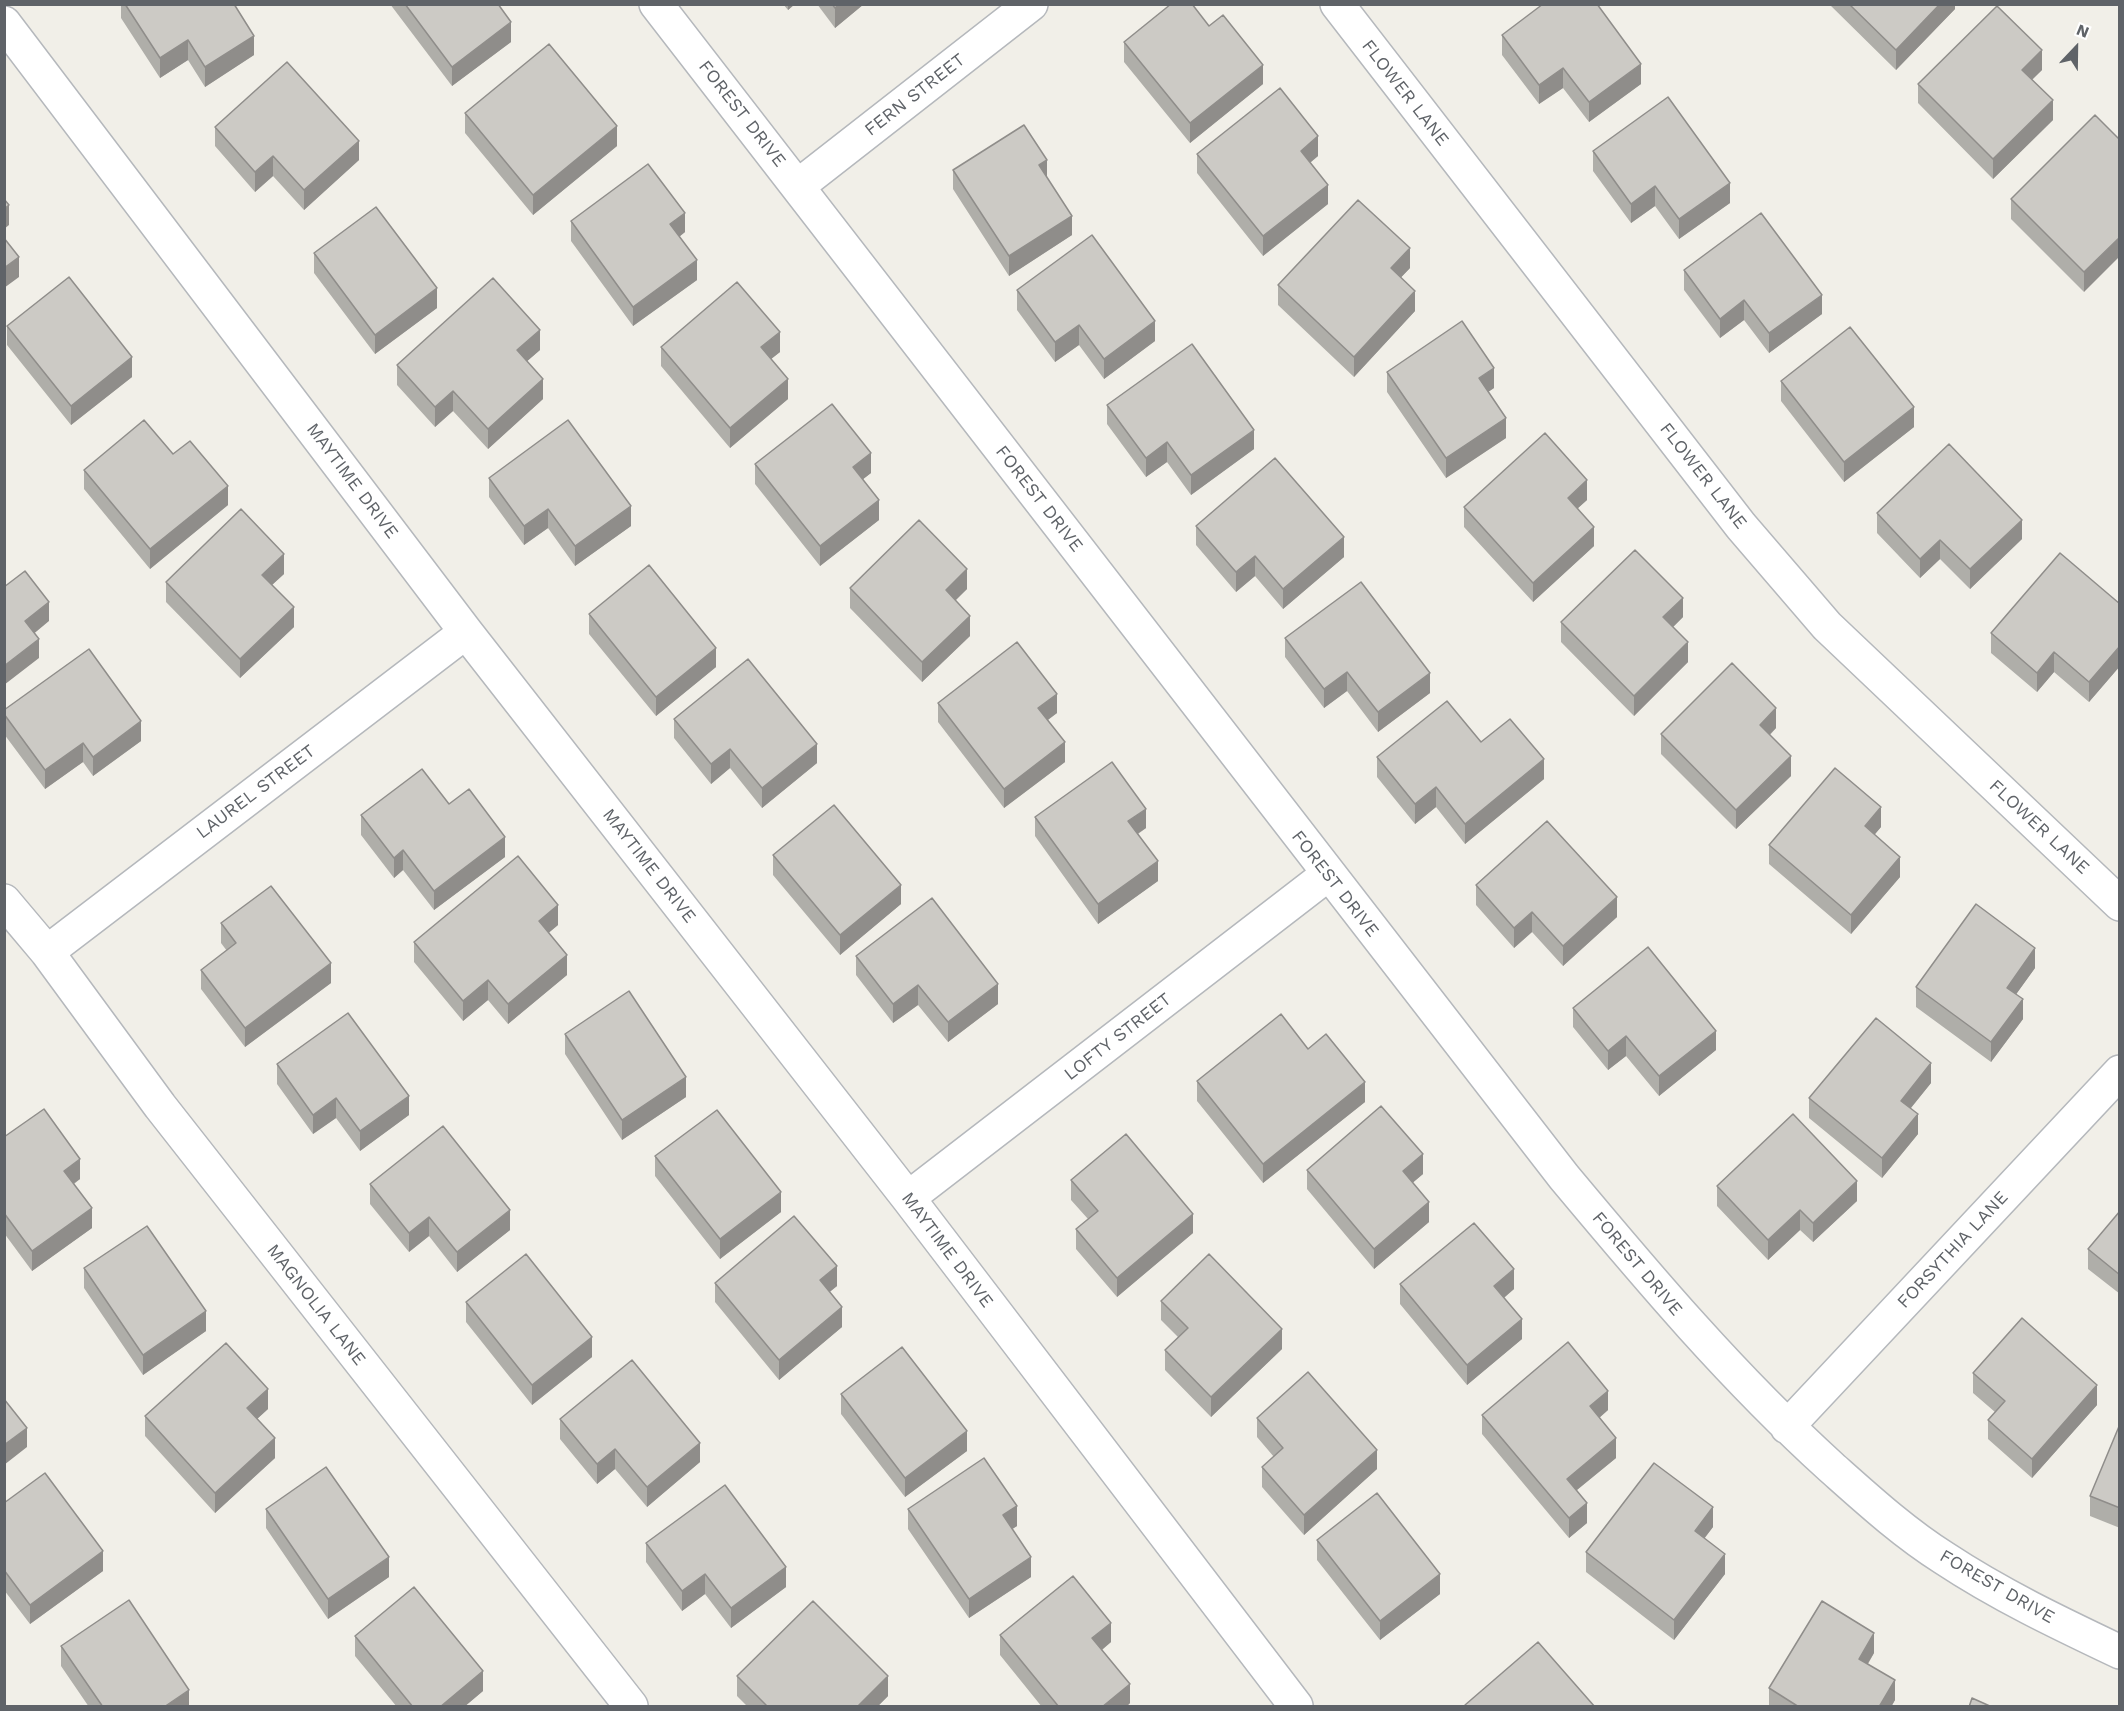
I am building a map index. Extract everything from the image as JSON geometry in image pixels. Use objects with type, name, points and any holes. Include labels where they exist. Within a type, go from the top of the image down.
[{"type":"street","name":"FOREST DRIVE","points":[[656,4],[1327,875],[1564,1177],[1695,1332],[1787,1427],[1873,1505],[1942,1558],[2019,1604],[2120,1652]]},
{"type":"street","name":"FERN STREET","points":[[798,186],[1031,4]]},
{"type":"street","name":"FLOWER LANE","points":[[1336,4],[1741,526],[1827,626],[2120,904]]},
{"type":"street","name":"MAYTIME DRIVE","points":[[4,23],[466,632],[908,1198],[1296,1707]]},
{"type":"street","name":"LAUREL STREET","points":[[47,952],[466,632]]},
{"type":"street","name":"LOFTY STREET","points":[[908,1198],[1327,875]]},
{"type":"street","name":"MAGNOLIA LANE","points":[[4,901],[47,952],[160,1106],[631,1707]]},
{"type":"street","name":"FORSYTHIA LANE","points":[[1787,1427],[2120,1072]]},
{"type":"building","points":[[125,4],[234,4],[254,36],[205,67],[188,40],[160,58]]},
{"type":"building","points":[[405,4],[498,4],[511,22],[452,67]]},
{"type":"building","points":[[1171,4],[1192,4],[1209,26],[1223,15],[1263,65],[1190,123],[1124,42]]},
{"type":"building","points":[[1543,4],[1597,4],[1641,64],[1589,102],[1563,68],[1539,85],[1502,35]]},
{"type":"building","points":[[1849,4],[1940,4],[1896,50]]},
{"type":"building","points":[[1997,6],[2042,50],[2022,70],[2053,100],[1993,159],[1918,84]]},
{"type":"building","points":[[549,44],[617,126],[533,195],[465,113]]},
{"type":"building","points":[[287,62],[359,141],[304,190],[273,156],[255,172],[215,127]]},
{"type":"building","points":[[1280,88],[1318,136],[1301,151],[1328,185],[1263,236],[1197,154]]},
{"type":"building","points":[[1668,97],[1730,183],[1679,219],[1655,186],[1631,204],[1593,151]]},
{"type":"building","points":[[2095,115],[2120,140],[2120,237],[2084,272],[2011,199]]},
{"type":"building","points":[[1024,125],[1047,160],[1039,165],[1072,216],[1009,256],[953,170]]},
{"type":"building","points":[[648,164],[685,213],[670,224],[697,260],[633,307],[571,221]]},
{"type":"building","points":[[4,199],[9,205],[4,209]]},
{"type":"building","points":[[1358,200],[1410,248],[1391,268],[1415,291],[1354,357],[1278,285]]},
{"type":"building","points":[[376,207],[437,288],[375,335],[314,253]]},
{"type":"building","points":[[1761,213],[1822,295],[1769,333],[1744,300],[1720,319],[1684,270]]},
{"type":"building","points":[[1092,235],[1155,321],[1104,359],[1079,325],[1055,342],[1017,290]]},
{"type":"building","points":[[4,238],[19,257],[4,268]]},
{"type":"building","points":[[69,277],[132,357],[71,406],[7,326]]},
{"type":"building","points":[[493,278],[540,330],[517,350],[543,379],[488,429],[453,391],[435,407],[397,365]]},
{"type":"building","points":[[737,282],[780,332],[761,347],[788,379],[730,428],[661,347]]},
{"type":"building","points":[[1462,321],[1494,368],[1479,378],[1506,418],[1446,458],[1387,372]]},
{"type":"building","points":[[1850,327],[1914,407],[1844,462],[1781,381]]},
{"type":"building","points":[[1192,344],[1254,430],[1191,475],[1167,442],[1146,458],[1107,405]]},
{"type":"building","points":[[832,404],[871,453],[853,467],[879,500],[820,546],[755,464]]},
{"type":"building","points":[[144,420],[173,454],[190,441],[228,486],[150,549],[84,470]]},
{"type":"building","points":[[568,420],[631,506],[575,546],[548,509],[524,526],[489,478]]},
{"type":"building","points":[[1545,433],[1587,480],[1568,498],[1594,527],[1533,583],[1464,507]]},
{"type":"building","points":[[1949,444],[2022,520],[1970,569],[1940,540],[1920,559],[1877,513]]},
{"type":"building","points":[[1275,458],[1344,537],[1283,589],[1255,556],[1236,572],[1196,526]]},
{"type":"building","points":[[241,509],[284,554],[262,575],[294,607],[240,659],[166,582]]},
{"type":"building","points":[[919,520],[967,569],[946,590],[970,616],[922,662],[850,588]]},
{"type":"building","points":[[1635,550],[1683,598],[1663,617],[1688,642],[1634,696],[1561,622]]},
{"type":"building","points":[[2060,553],[2120,604],[2120,646],[2089,682],[2054,652],[2037,673],[1991,633]]},
{"type":"building","points":[[649,565],[716,648],[656,697],[589,614]]},
{"type":"building","points":[[25,571],[49,602],[25,621],[39,639],[4,666],[4,587]]},
{"type":"building","points":[[1361,582],[1430,673],[1378,712],[1347,672],[1324,689],[1285,638]]},
{"type":"building","points":[[1017,642],[1057,694],[1038,708],[1065,742],[1004,789],[938,703]]},
{"type":"building","points":[[89,649],[141,721],[93,757],[83,743],[45,770],[4,714],[4,710]]},
{"type":"building","points":[[748,659],[817,744],[762,788],[730,749],[711,764],[674,719]]},
{"type":"building","points":[[1732,663],[1776,708],[1760,725],[1791,756],[1736,810],[1661,734]]},
{"type":"building","points":[[1447,701],[1481,742],[1510,719],[1544,759],[1465,824],[1436,787],[1415,804],[1377,757]]},
{"type":"building","points":[[1112,762],[1146,809],[1128,821],[1158,861],[1098,904],[1035,817]]},
{"type":"building","points":[[1835,768],[1881,807],[1865,826],[1900,857],[1851,915],[1769,845]]},
{"type":"building","points":[[422,769],[449,804],[469,789],[505,837],[434,891],[403,850],[394,858],[361,815]]},
{"type":"building","points":[[834,805],[901,885],[840,935],[773,855]]},
{"type":"building","points":[[1547,821],[1617,897],[1563,946],[1532,912],[1514,928],[1476,885]]},
{"type":"building","points":[[518,856],[558,905],[539,921],[567,955],[508,1004],[488,980],[463,1001],[414,942]]},
{"type":"building","points":[[271,886],[331,963],[245,1028],[201,970],[236,943],[221,923]]},
{"type":"building","points":[[932,898],[998,984],[948,1022],[918,985],[893,1004],[856,956]]},
{"type":"building","points":[[1976,904],[2035,948],[2007,988],[2023,999],[1991,1042],[1916,987]]},
{"type":"building","points":[[1648,947],[1716,1031],[1659,1076],[1626,1036],[1608,1051],[1573,1008]]},
{"type":"building","points":[[629,991],[686,1077],[622,1120],[565,1034]]},
{"type":"building","points":[[348,1013],[409,1096],[360,1131],[336,1098],[313,1115],[277,1064]]},
{"type":"building","points":[[1281,1014],[1308,1049],[1326,1034],[1365,1082],[1263,1164],[1197,1081]]},
{"type":"building","points":[[1876,1018],[1931,1063],[1901,1101],[1918,1114],[1882,1158],[1809,1098]]},
{"type":"building","points":[[1381,1106],[1423,1154],[1403,1171],[1429,1202],[1374,1249],[1307,1170]]},
{"type":"building","points":[[44,1109],[80,1159],[64,1171],[92,1208],[32,1251],[4,1213],[4,1137]]},
{"type":"building","points":[[717,1110],[781,1192],[720,1239],[655,1156]]},
{"type":"building","points":[[1793,1114],[1857,1181],[1813,1223],[1800,1210],[1768,1240],[1717,1186]]},
{"type":"building","points":[[443,1126],[510,1210],[457,1252],[429,1217],[409,1233],[370,1184]]},
{"type":"building","points":[[1126,1134],[1193,1214],[1117,1278],[1076,1229],[1098,1211],[1071,1180]]},
{"type":"building","points":[[2120,1211],[2120,1275],[2088,1249]]},
{"type":"building","points":[[794,1216],[837,1266],[820,1280],[842,1307],[779,1360],[715,1283]]},
{"type":"building","points":[[1474,1223],[1514,1269],[1494,1286],[1522,1319],[1467,1365],[1400,1284]]},
{"type":"building","points":[[147,1226],[206,1311],[143,1355],[84,1268]]},
{"type":"building","points":[[526,1254],[592,1337],[532,1385],[466,1302]]},
{"type":"building","points":[[1209,1254],[1282,1329],[1211,1397],[1165,1350],[1188,1328],[1161,1301]]},
{"type":"building","points":[[2022,1318],[2097,1385],[2032,1459],[1988,1420],[2005,1401],[1973,1373]]},
{"type":"building","points":[[1568,1342],[1608,1391],[1590,1406],[1616,1438],[1567,1479],[1587,1503],[1569,1518],[1482,1415]]},
{"type":"building","points":[[226,1343],[268,1389],[247,1408],[275,1438],[215,1493],[145,1416]]},
{"type":"building","points":[[902,1347],[967,1431],[905,1478],[841,1394]]},
{"type":"building","points":[[632,1360],[700,1443],[647,1487],[615,1449],[597,1464],[560,1419]]},
{"type":"building","points":[[1308,1372],[1377,1450],[1304,1515],[1262,1467],[1283,1448],[1257,1418]]},
{"type":"building","points":[[4,1399],[27,1428],[4,1445]]},
{"type":"building","points":[[2120,1424],[2120,1508],[2090,1496]]},
{"type":"building","points":[[984,1458],[1017,1506],[1003,1515],[1031,1557],[969,1599],[908,1509]]},
{"type":"building","points":[[1654,1463],[1713,1507],[1695,1531],[1725,1554],[1674,1620],[1586,1552]]},
{"type":"building","points":[[326,1467],[389,1557],[328,1599],[266,1509]]},
{"type":"building","points":[[45,1473],[103,1551],[30,1605],[4,1570],[4,1503]]},
{"type":"building","points":[[725,1485],[786,1567],[731,1608],[705,1574],[682,1591],[646,1543]]},
{"type":"building","points":[[1377,1493],[1440,1574],[1380,1621],[1317,1540]]},
{"type":"building","points":[[1073,1576],[1111,1623],[1092,1638],[1130,1684],[1102,1707],[1059,1707],[1000,1635]]},
{"type":"building","points":[[414,1587],[483,1671],[440,1707],[413,1707],[355,1636]]},
{"type":"building","points":[[129,1600],[189,1690],[164,1707],[103,1707],[61,1646]]},
{"type":"building","points":[[813,1601],[888,1676],[857,1707],[768,1707],[737,1676]]},
{"type":"building","points":[[1822,1601],[1874,1633],[1859,1659],[1895,1680],[1879,1707],[1799,1707],[1769,1688]]},
{"type":"building","points":[[1538,1642],[1595,1707],[1466,1707],[1465,1705]]},
{"type":"building","points":[[1972,1698],[1992,1707],[1969,1707]]}]
